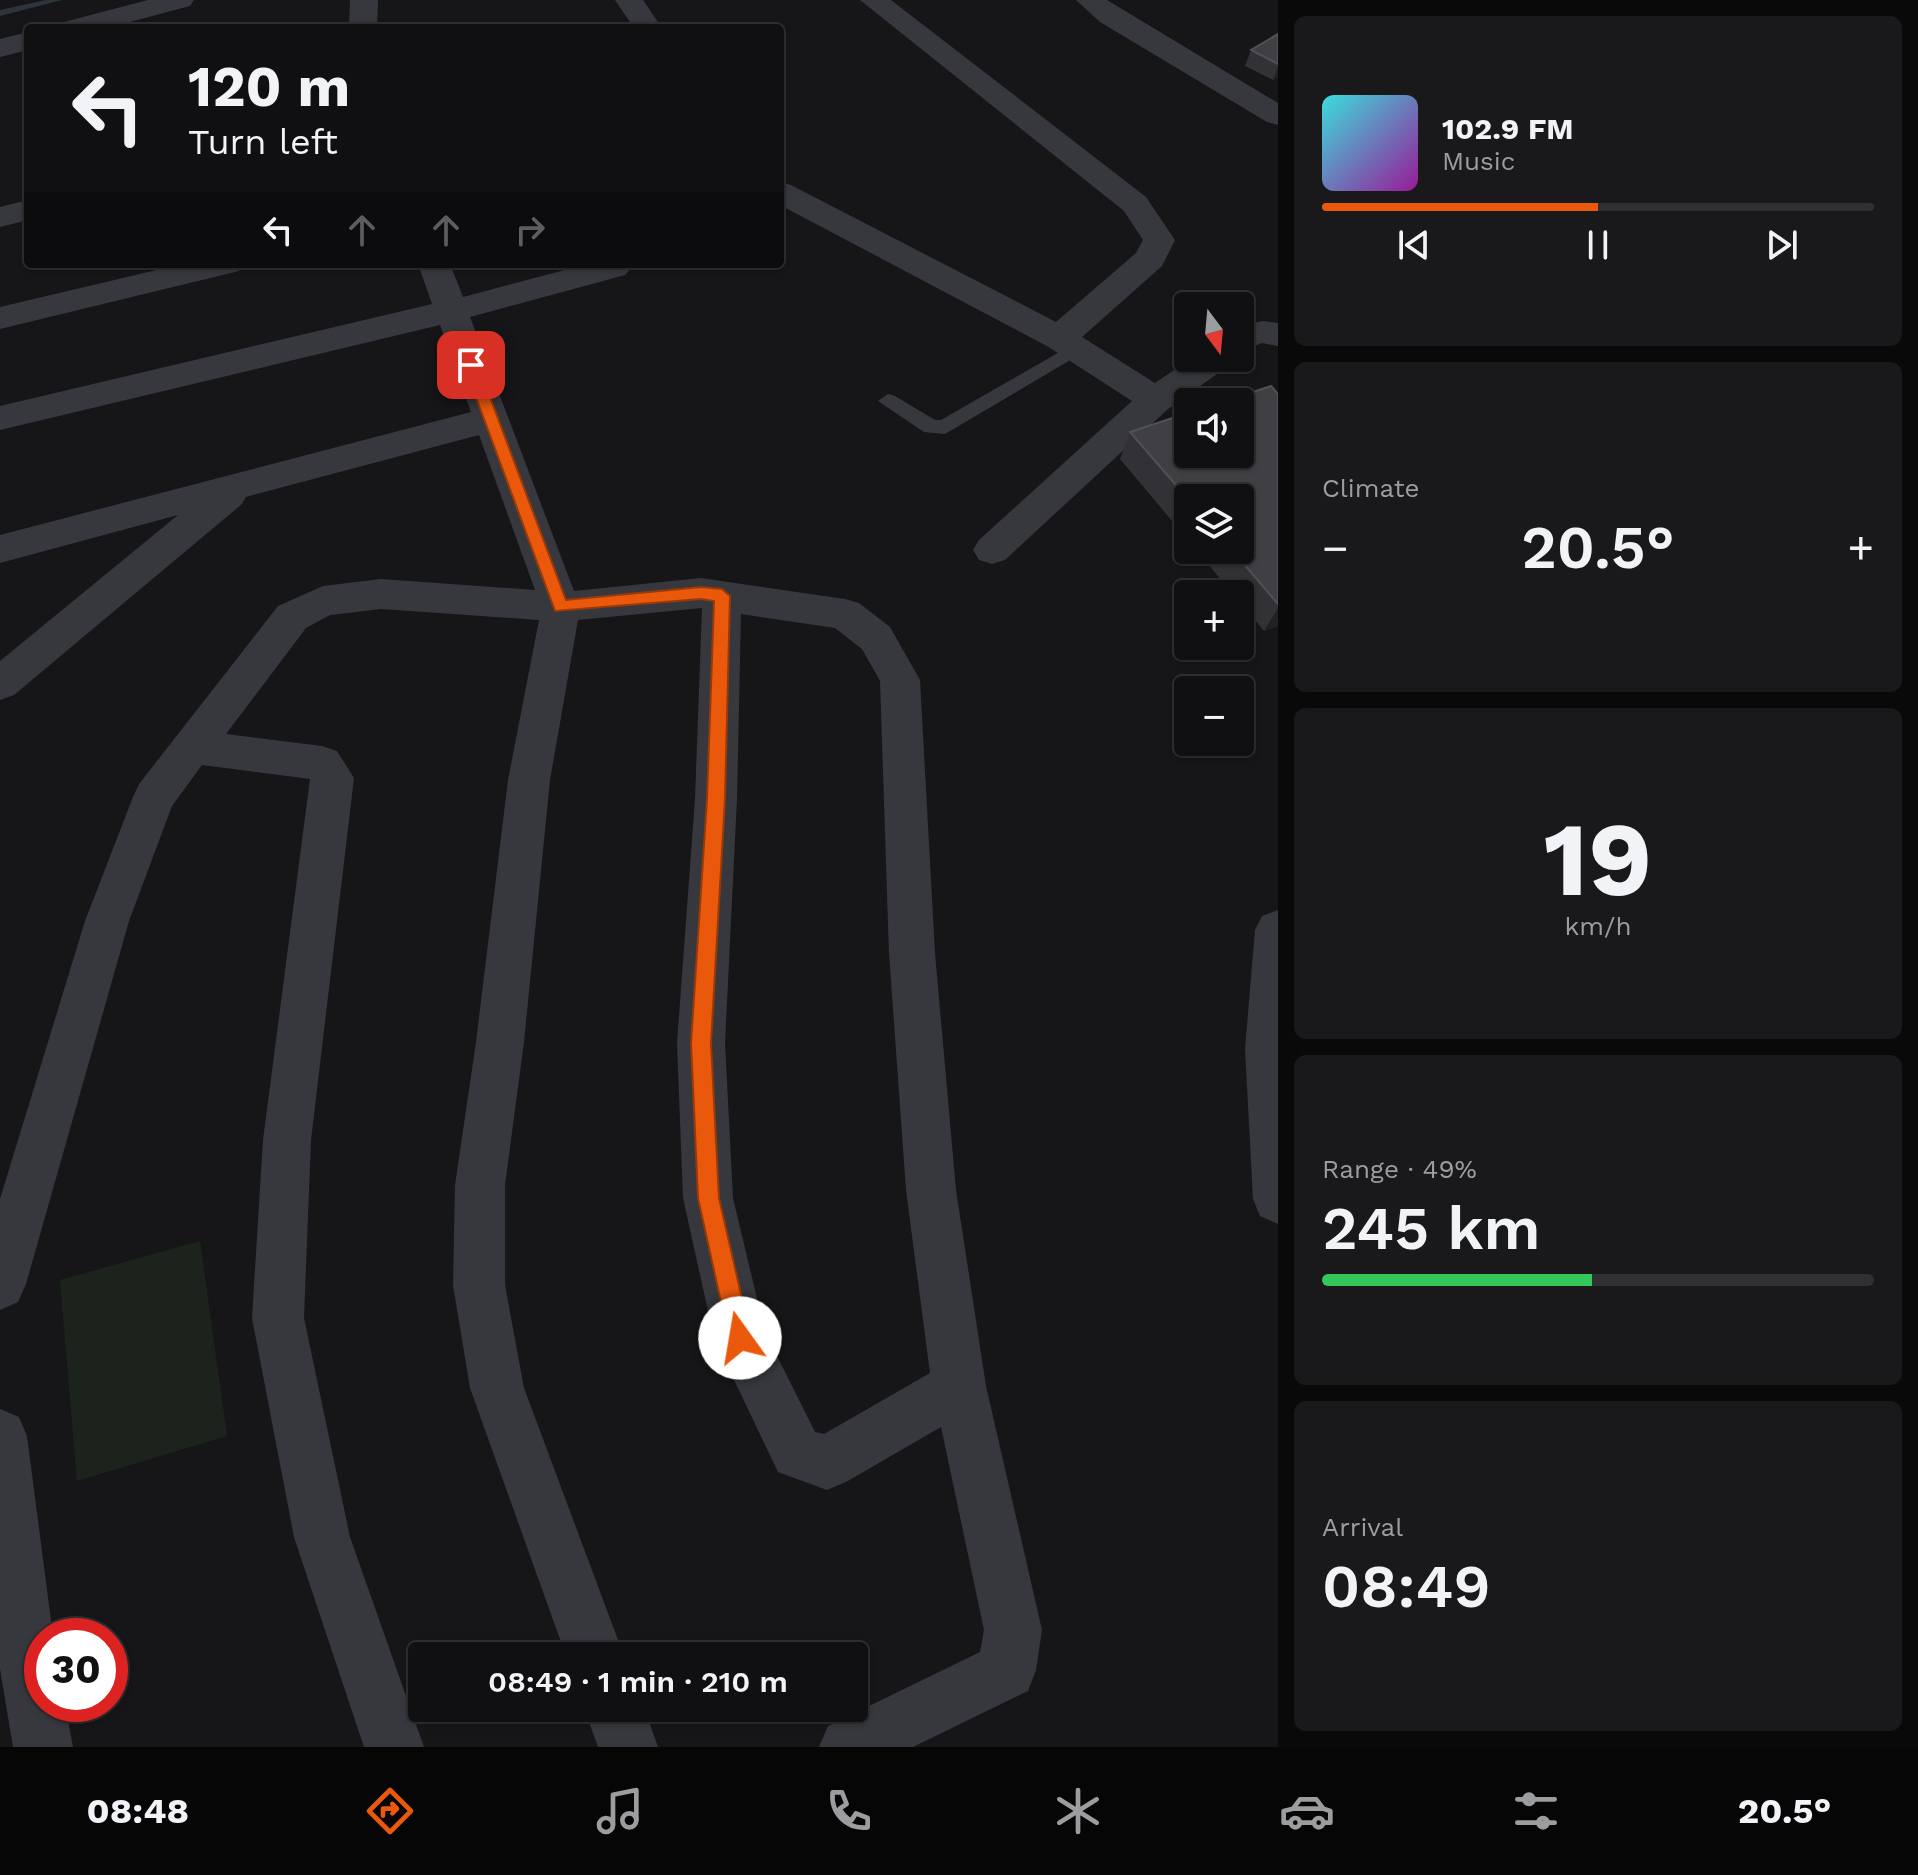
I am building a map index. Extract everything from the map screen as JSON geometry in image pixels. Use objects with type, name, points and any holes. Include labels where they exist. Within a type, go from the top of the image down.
[{"type":"street","points":[[89,24],[180,0]]},
{"type":"street","points":[[629,0],[645,24]]},
{"type":"street","points":[[874,0],[1135,204],[1159,240],[1150,259],[1068,343]]},
{"type":"street","points":[[1100,8],[1139,0]]},
{"type":"street","points":[[1100,8],[1278,116]]},
{"type":"street","points":[[0,48],[24,42]]},
{"type":"street","points":[[784,194],[1068,343],[1156,400]]},
{"type":"street","points":[[0,217],[24,211]]},
{"type":"street","points":[[0,318],[210,268]]},
{"type":"street","points":[[435,268],[561,607],[529,780],[500,1042],[480,1185],[479,1285],[497,1388],[590,1642]]},
{"type":"street","points":[[0,418],[451,311],[603,268]]},
{"type":"street","points":[[1254,333],[1266,331],[1278,335]]},
{"type":"street","points":[[992,550],[1156,400],[1196,372]]},
{"type":"street","points":[[0,549],[491,419]]},
{"type":"street","points":[[0,684],[240,486]]},
{"type":"street","points":[[0,1284],[107,921],[154,797],[292,617],[323,601],[381,594],[561,607],[701,593],[845,614],[876,638],[900,680],[912,953],[931,1190],[959,1386],[1013,1630],[1007,1670],[849,1747]]},
{"type":"street","points":[[722,596],[716,799],[701,1043],[708,1198],[740,1338],[797,1453],[827,1463],[959,1386]]},
{"type":"street","points":[[194,747],[322,763],[333,778],[287,1140],[278,1318],[322,1537],[394,1747]]},
{"type":"street","points":[[1278,930],[1269,1049],[1278,1199]]},
{"type":"street","points":[[0,1436],[17,1598],[43,1747]]},
{"type":"street","points":[[619,1722],[628,1747]]},
{"type":"lane","points":[[888,401],[931,427],[945,427],[1068,343]]},
{"type":"shaded area","points":[[200,1241],[227,1436],[77,1481],[60,1280]]},
{"type":"building","points":[[1278,34],[1278,64],[1251,50]]},
{"type":"building","points":[[1271,386],[1278,394],[1278,604],[1244,564],[1254,564],[1254,484],[1175,484],[1130,432],[1174,418],[1174,468],[1254,468],[1254,392]]},
{"type":"waterway","points":[[0,13],[58,0]]},
{"type":"route","points":[[471,365],[561,607],[638,597],[701,593],[722,596],[716,799],[701,1043],[708,1198],[740,1338]]}]
